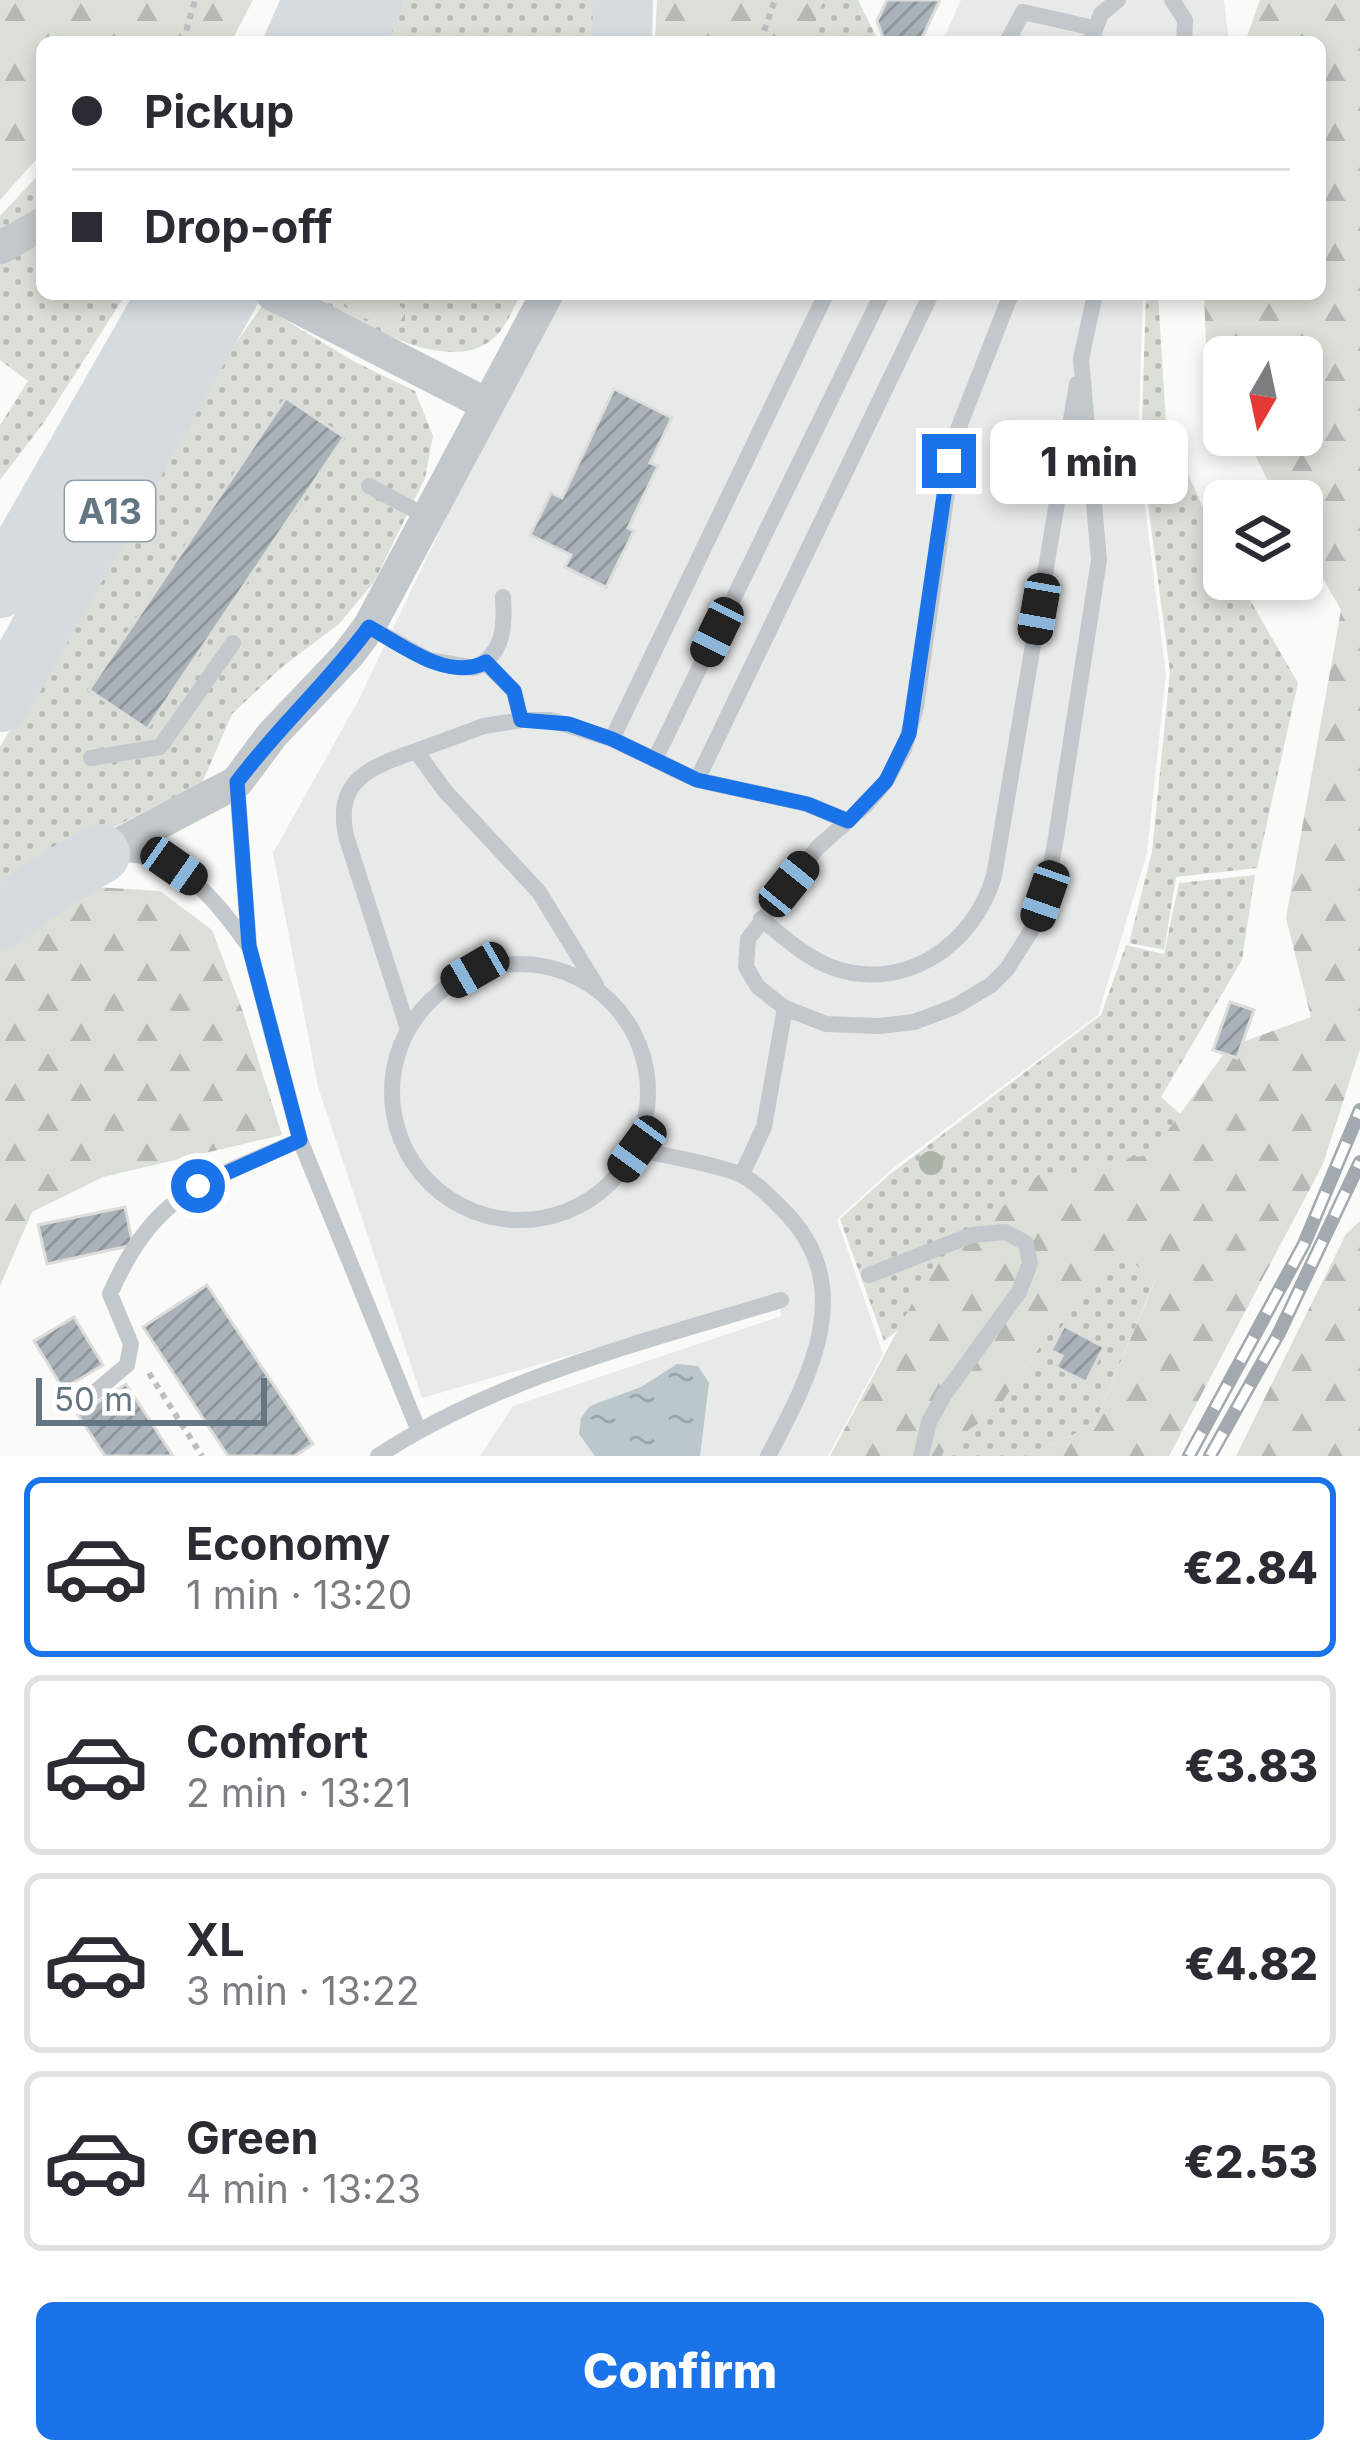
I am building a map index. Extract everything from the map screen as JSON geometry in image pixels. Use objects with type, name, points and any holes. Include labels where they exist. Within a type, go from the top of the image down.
[{"type":"highway","points":[[297,36],[313,0]]},
{"type":"highway","points":[[358,36],[373,0]]},
{"type":"highway","points":[[622,0],[622,36]]},
{"type":"highway","name":"A13","points":[[0,588],[195,301]]},
{"type":"highway","name":"A13","points":[[0,702],[195,301]]},
{"type":"highway","points":[[0,920],[100,854]]},
{"type":"street","points":[[0,248],[36,227]]},
{"type":"street","points":[[284,300],[486,404]]},
{"type":"street","points":[[100,854],[237,782],[272,735],[348,655],[369,627],[544,300]]},
{"type":"lane","points":[[1026,6],[1092,35],[1101,14],[1118,0]]},
{"type":"lane","points":[[1172,0],[1185,20],[1184,36]]},
{"type":"lane","points":[[1010,36],[1026,6]]},
{"type":"lane","points":[[1018,36],[1026,6]]},
{"type":"lane","points":[[612,739],[823,300]]},
{"type":"lane","points":[[655,759],[879,300]]},
{"type":"lane","points":[[697,780],[928,300]]},
{"type":"lane","points":[[1009,300],[955,436],[909,734],[886,781],[818,848],[748,939],[746,968],[758,987],[785,1009],[826,1024],[852,1027],[914,1022],[991,986],[1036,923],[1052,857],[1099,560],[1081,359]]},
{"type":"lane","points":[[760,919],[814,958],[862,973],[919,964],[950,946],[974,924],[994,876],[1094,300]]},
{"type":"lane","points":[[370,486],[427,516]]},
{"type":"lane","points":[[369,627],[429,660],[475,668],[495,656],[502,638],[503,597]]},
{"type":"lane","points":[[91,758],[160,747],[233,643]]},
{"type":"lane","points":[[486,662],[514,691],[521,720]]},
{"type":"lane","points":[[407,1026],[346,836],[343,807],[351,786],[384,762],[484,726],[551,720],[612,739],[697,780],[807,804],[848,821]]},
{"type":"lane","points":[[416,751],[445,791],[539,892],[599,989],[627,1019],[644,1055],[649,1096],[637,1149],[620,1173],[588,1202],[548,1218],[506,1220],[464,1208],[429,1184],[404,1148],[391,1107],[393,1064],[407,1026],[437,992],[475,970],[518,962],[560,969],[599,989]]},
{"type":"lane","points":[[237,782],[249,946],[300,1140],[418,1430]]},
{"type":"lane","points":[[100,854],[130,853],[174,866],[221,908],[249,946]]},
{"type":"lane","points":[[742,1174],[764,1127],[785,1009]]},
{"type":"lane","points":[[94,1392],[127,1365],[130,1344],[110,1294],[127,1257],[153,1221],[176,1198],[300,1140]]},
{"type":"lane","points":[[637,1149],[742,1174],[790,1217],[811,1248],[823,1283],[818,1342],[768,1456]]},
{"type":"lane","points":[[869,1275],[972,1235],[1005,1232],[1026,1243],[1030,1263],[1018,1292],[944,1395],[929,1423],[921,1456]]},
{"type":"lane","points":[[378,1456],[418,1430],[504,1390],[781,1300]]},
{"type":"path","points":[[185,36],[195,0]]},
{"type":"path","points":[[762,36],[775,0]]},
{"type":"path","points":[[130,1344],[202,1456]]},
{"type":"shaded area","points":[[961,0],[1224,0],[1228,35],[1228,36],[945,36]]},
{"type":"shaded area","points":[[563,300],[1143,300],[1138,451],[1166,674],[1147,853],[1098,1015],[897,1165],[837,1219],[883,1354],[828,1456],[480,1456],[513,1406],[781,1316],[779,1295],[422,1398],[318,1087],[273,853],[358,701],[459,491]]},
{"type":"green space","points":[[0,0],[253,0],[234,36],[36,36],[36,160],[0,200]]},
{"type":"green space","points":[[398,0],[645,0],[642,36],[383,36]]},
{"type":"green space","points":[[657,0],[824,0],[809,36],[655,36]]},
{"type":"green space","points":[[819,0],[858,0],[876,36],[805,36]]},
{"type":"green space","points":[[1260,0],[1360,0],[1360,1049],[1323,1164],[1169,1456],[1026,1456],[1094,1425],[1155,1281],[1123,1254],[1061,1316],[996,1411],[946,1446],[942,1456],[830,1456],[929,1272],[1044,1170],[1076,1184],[1100,1162],[1150,1155],[1229,1047],[1311,1017],[1286,918],[1341,610],[1323,579],[1323,480],[1268,480],[1256,456],[1323,456],[1323,336],[1206,336],[1204,300],[1326,300],[1326,36],[1247,36]]},
{"type":"green space","points":[[36,177],[36,300],[122,300],[45,421],[0,480],[0,425],[28,381],[0,360],[0,216]]},
{"type":"green space","points":[[317,300],[518,300],[497,335],[477,348],[429,349],[375,330]]},
{"type":"green space","points":[[334,300],[395,300],[405,311],[405,328],[363,318]]},
{"type":"green space","points":[[1146,300],[1158,300],[1166,424],[1203,508],[1203,600],[1250,600],[1298,683],[1257,868],[1176,877],[1164,950],[1129,943],[1152,852],[1170,672],[1141,450]]},
{"type":"green space","points":[[262,306],[355,362],[415,391],[433,436],[425,478],[374,582],[339,624],[282,667],[232,714],[202,783],[114,827],[0,901],[0,747],[212,377]]},
{"type":"green space","points":[[1255,875],[1242,960],[1161,1097],[1188,1121],[1113,1227],[999,1251],[884,1341],[840,1219],[890,1174],[1101,1015],[1126,945],[1164,954],[1179,883]]},
{"type":"green space","points":[[78,886],[160,891],[212,930],[282,1135],[103,1177],[32,1212],[0,1286],[0,942]]},
{"type":"green space","points":[[1360,1221],[1360,1456],[1236,1456],[1346,1234]]},
{"type":"green space","points":[[1123,1253],[1155,1280],[1094,1425],[1026,1456],[942,1456],[946,1446],[996,1411],[1061,1316]]},
{"type":"water","points":[[677,1364],[698,1366],[709,1383],[700,1456],[595,1456],[579,1434],[581,1418],[590,1406],[641,1387]]},
{"type":"building","points":[[887,0],[940,0],[923,36],[883,36],[877,21]]},
{"type":"building","points":[[614,389],[672,418],[650,463],[658,466],[628,528],[634,531],[606,587],[565,567],[571,555],[530,535],[551,493],[562,498]]},
{"type":"building","points":[[286,398],[344,437],[147,729],[89,690]]},
{"type":"building","points":[[1230,1002],[1254,1010],[1237,1058],[1213,1050]]},
{"type":"building","points":[[125,1207],[133,1245],[47,1264],[38,1225]]},
{"type":"building","points":[[207,1285],[313,1444],[295,1456],[228,1456],[143,1327]]},
{"type":"building","points":[[74,1317],[103,1365],[63,1389],[34,1341]]},
{"type":"building","points":[[1064,1326],[1104,1347],[1086,1382],[1056,1367],[1062,1356],[1051,1350]]},
{"type":"building","points":[[126,1384],[173,1456],[105,1456],[78,1415]]},
{"type":"railway","points":[[1189,1456],[1304,1244],[1360,1110]]},
{"type":"railway","points":[[1210,1456],[1279,1333],[1360,1162]]},
{"type":"route","points":[[198,1186],[300,1140],[249,946],[237,782],[272,735],[369,627],[429,660],[455,668],[475,668],[486,662],[514,691],[521,720],[569,724],[697,780],[807,804],[848,821],[886,781],[909,734],[949,461]]}]
